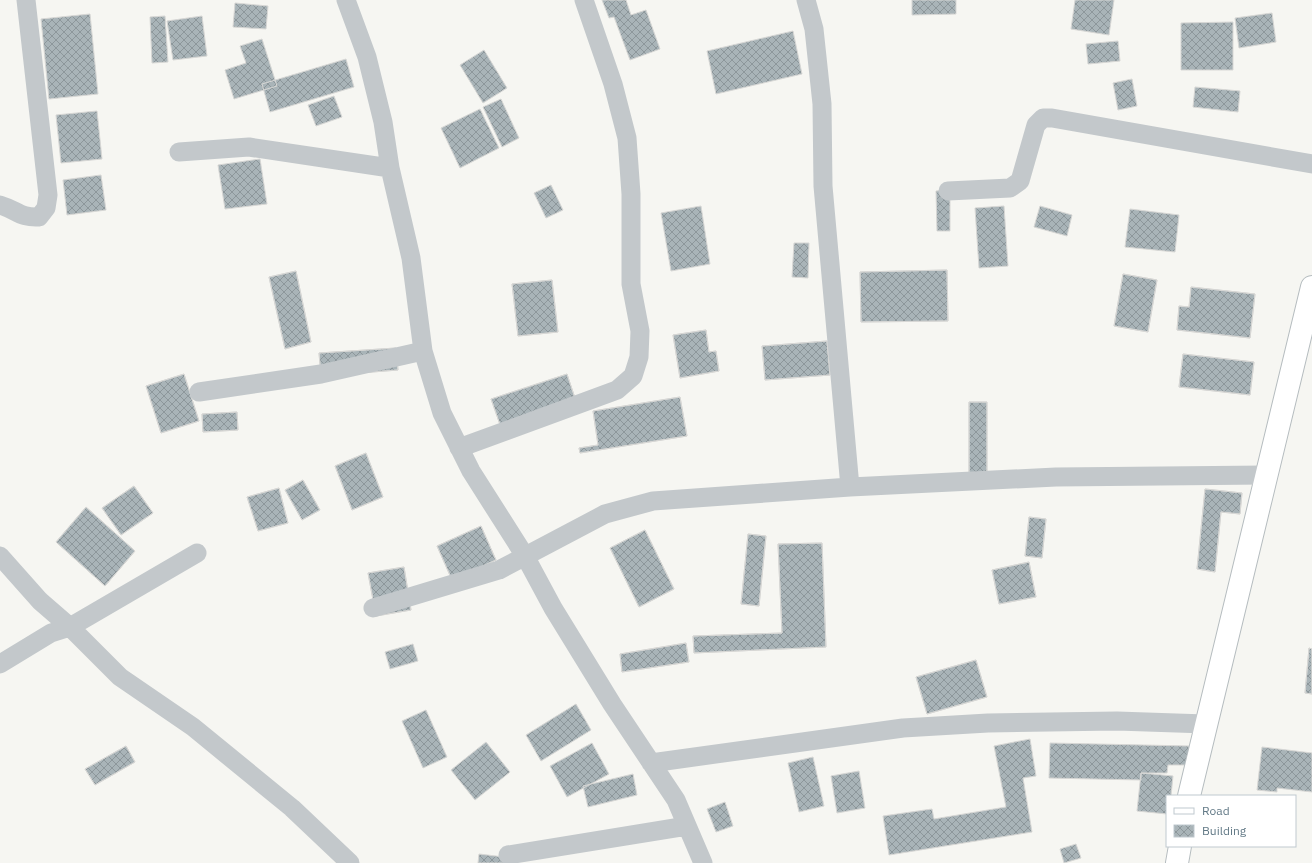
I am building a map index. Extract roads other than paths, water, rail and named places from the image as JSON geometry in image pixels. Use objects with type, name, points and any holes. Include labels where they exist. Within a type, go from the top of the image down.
[{"type":"main road","points":[[1189,795],[1312,287]]},
{"type":"main road","points":[[1177,863],[1180,847]]},
{"type":"street","points":[[0,205],[11,208],[26,218],[39,217],[46,208],[48,195],[26,0]]},
{"type":"street","points":[[346,0],[367,57],[383,122],[390,168],[411,258],[423,351],[442,413],[471,471],[524,556],[553,608],[612,704],[676,800],[703,863]]},
{"type":"street","points":[[460,448],[617,390],[633,376],[639,357],[640,331],[631,284],[628,138],[613,84],[584,0]]},
{"type":"street","points":[[806,0],[814,29],[822,104],[823,186],[850,487]]},
{"type":"street","points":[[948,191],[1010,188],[1020,181],[1036,125],[1043,118],[1060,119],[1312,164]]},
{"type":"street","points":[[179,152],[255,148],[390,168]]},
{"type":"street","points":[[199,392],[321,374],[423,351]]},
{"type":"street","points":[[373,608],[499,570],[605,514],[653,501],[850,487],[1056,477],[1266,475]]},
{"type":"street","points":[[0,664],[51,633],[70,627],[198,553]]},
{"type":"street","points":[[0,556],[40,601],[70,627],[120,677],[193,727],[292,808],[350,863]]},
{"type":"street","points":[[651,763],[903,728],[988,723],[1117,721],[1206,724]]},
{"type":"street","points":[[508,855],[687,826]]}]
